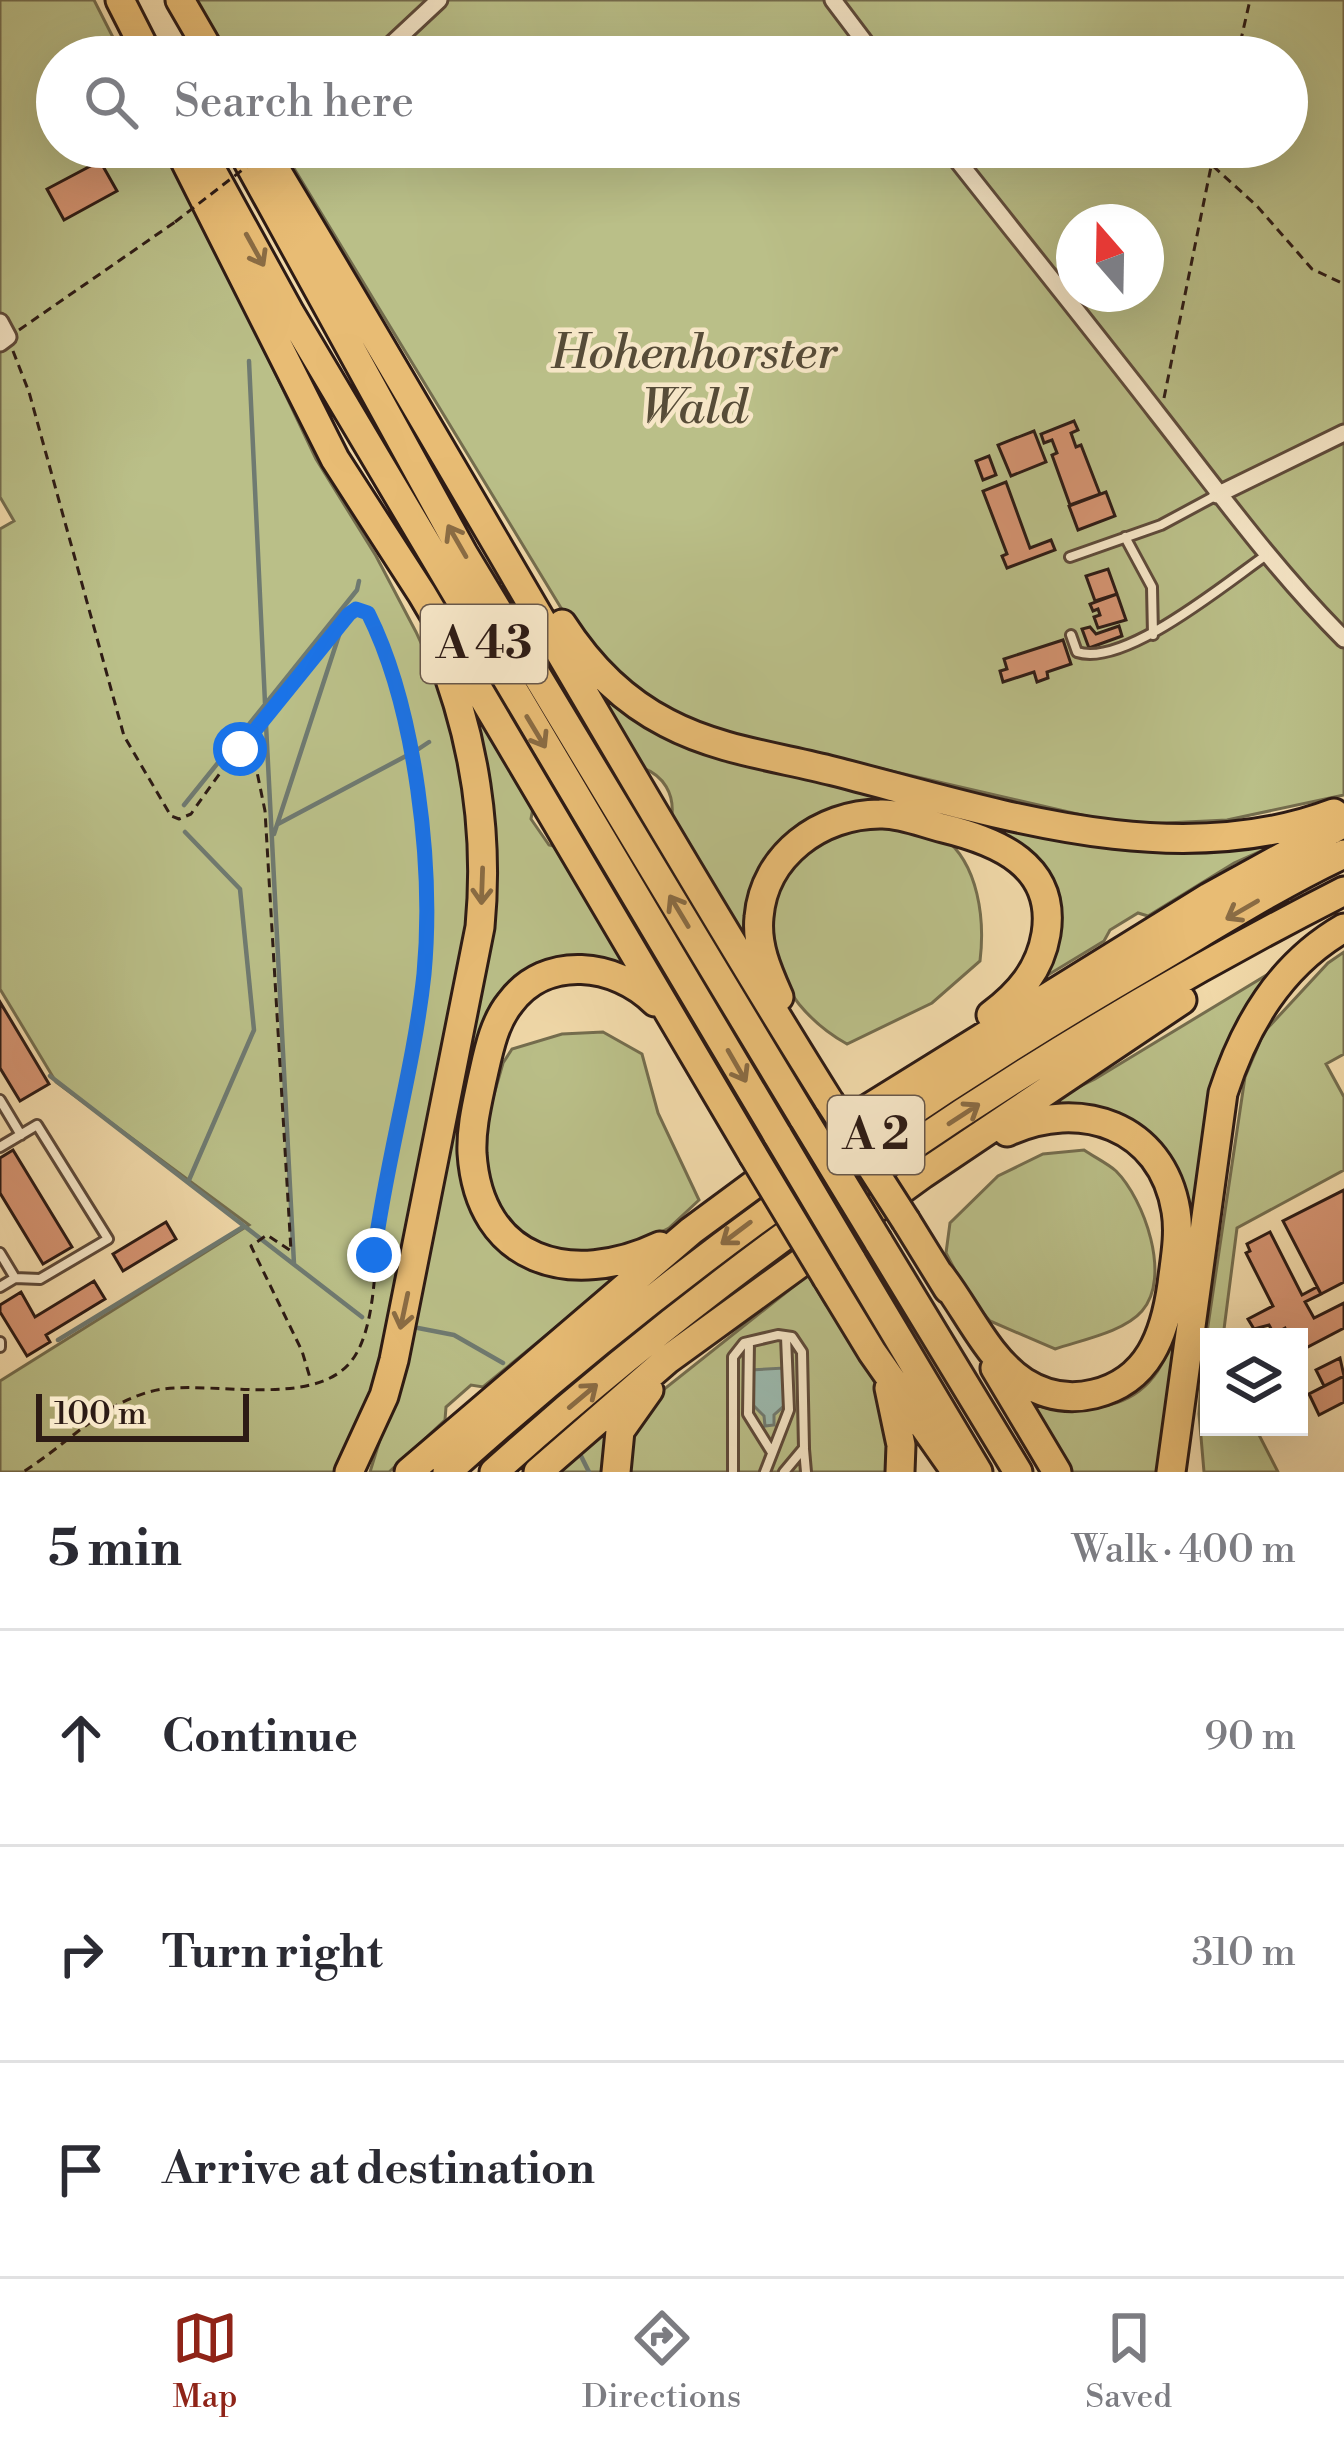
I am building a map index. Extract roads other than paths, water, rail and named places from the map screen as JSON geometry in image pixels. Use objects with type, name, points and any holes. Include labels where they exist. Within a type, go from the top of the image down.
[{"type":"highway","points":[[120,0],[136,36]]},
{"type":"highway","points":[[163,0],[182,36]]},
{"type":"highway","points":[[180,0],[201,36]]},
{"type":"highway","points":[[188,168],[286,368],[382,537],[440,652],[464,728],[480,816],[483,895],[466,1013],[394,1360],[384,1396],[349,1472]]},
{"type":"highway","name":"A 43","points":[[211,168],[290,313],[978,1472]]},
{"type":"highway","name":"A 43","points":[[252,168],[463,553],[1018,1472]]},
{"type":"highway","points":[[275,168],[733,950],[940,1275],[1057,1472]]},
{"type":"highway","points":[[489,528],[516,553],[604,681],[663,722],[708,740],[1019,817],[1124,836],[1259,835],[1344,810]]},
{"type":"highway","points":[[382,537],[422,594],[872,1352],[956,1472]]},
{"type":"highway","points":[[805,1062],[762,959],[759,917],[766,886],[778,863],[822,826],[854,815],[886,813],[989,839],[1011,853],[1037,884],[1047,926],[1042,954],[1026,983],[1004,1005],[937,1052],[906,1083]]},
{"type":"highway","points":[[409,1472],[691,1231],[798,1152],[1208,897],[1344,823]]},
{"type":"highway","name":"A 2","points":[[447,1472],[561,1369],[741,1229],[869,1139],[1005,1048],[1344,854]]},
{"type":"highway","name":"A 2","points":[[494,1472],[675,1323],[910,1150],[1153,996],[1344,891]]},
{"type":"highway","points":[[538,1472],[632,1388],[740,1306],[923,1174],[1165,1010],[1274,946],[1294,916]]},
{"type":"highway","points":[[1171,1472],[1223,1093],[1236,1052],[1258,1010],[1291,969],[1344,928]]},
{"type":"highway","points":[[673,1021],[650,997],[598,970],[564,970],[535,980],[512,999],[500,1018],[477,1104],[472,1155],[485,1204],[500,1228],[536,1258],[575,1268],[601,1267],[636,1258],[691,1231]]},
{"type":"highway","points":[[923,1174],[1032,1120],[1081,1116],[1100,1120],[1136,1141],[1163,1174],[1176,1211],[1178,1240],[1167,1319],[1156,1349],[1136,1374],[1109,1390],[1064,1398],[1025,1383],[992,1351],[940,1275]]},
{"type":"highway","points":[[616,1472],[617,1442],[632,1410],[740,1306]]},
{"type":"highway","points":[[872,1352],[892,1397],[901,1445],[900,1472]]},
{"type":"street","points":[[400,36],[439,0]]},
{"type":"street","points":[[833,0],[860,36]]},
{"type":"street","points":[[964,168],[1216,495],[1344,639]]},
{"type":"street","points":[[1216,495],[1344,433]]},
{"type":"lane","points":[[1070,556],[1161,525],[1216,495]]},
{"type":"lane","points":[[1125,537],[1152,586],[1153,635]]},
{"type":"lane","points":[[1071,635],[1078,652],[1091,657],[1153,635],[1266,555]]},
{"type":"lane","points":[[0,1100],[21,1135]]},
{"type":"lane","points":[[0,1148],[37,1125],[109,1239],[40,1279],[15,1278],[0,1287]]},
{"type":"lane","points":[[0,1253],[15,1278]]},
{"type":"lane","points":[[766,1472],[789,1410],[786,1336]]},
{"type":"lane","points":[[734,1472],[733,1357],[748,1342],[786,1336],[802,1352],[806,1472]]},
{"type":"lane","points":[[748,1342],[748,1414],[771,1451]]},
{"type":"lane","points":[[784,1472],[804,1448]]},
{"type":"water","points":[[784,1368],[786,1404],[774,1415],[774,1425],[765,1426],[764,1416],[751,1403],[751,1370]]},
{"type":"waterway","points":[[249,361],[265,703]]},
{"type":"waterway","points":[[184,805],[357,590],[359,581]]},
{"type":"waterway","points":[[274,834],[341,629]]},
{"type":"waterway","points":[[266,725],[294,1264]]},
{"type":"waterway","points":[[417,750],[429,742]]},
{"type":"waterway","points":[[278,824],[406,756]]},
{"type":"waterway","points":[[185,832],[240,889],[254,1030],[189,1180]]},
{"type":"waterway","points":[[50,1076],[362,1317]]},
{"type":"waterway","points":[[58,1340],[243,1227]]},
{"type":"waterway","points":[[418,1328],[454,1335],[503,1363]]},
{"type":"waterway","points":[[580,1454],[589,1472]]},
{"type":"park label","name":"Hohenhorster Wald","points":[[694,382]]}]
